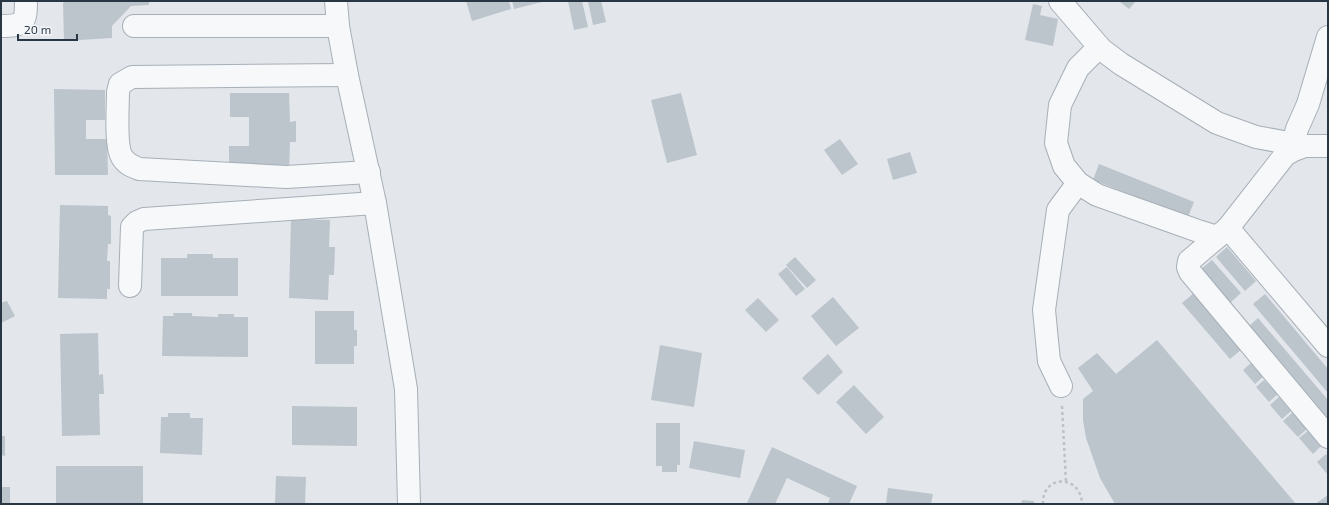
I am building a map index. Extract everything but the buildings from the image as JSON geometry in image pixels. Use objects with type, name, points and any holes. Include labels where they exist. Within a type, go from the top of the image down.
[{"type":"street","points":[[1,26],[15,26],[23,22],[26,15],[26,1]]},
{"type":"street","points":[[336,1],[338,26],[347,75],[375,203],[406,389],[409,504]]},
{"type":"street","points":[[1060,1],[1099,47],[1121,64],[1217,123],[1256,137],[1299,145],[1328,146]]},
{"type":"street","points":[[134,26],[338,26]]},
{"type":"street","points":[[1299,145],[1297,129],[1308,104],[1328,37]]},
{"type":"street","points":[[1099,47],[1078,68],[1060,105],[1056,143],[1064,166],[1078,183],[1098,195],[1223,232],[1328,346]]},
{"type":"street","points":[[347,75],[132,77],[120,84],[118,92],[118,144],[121,156],[128,165],[139,169],[286,177],[369,172]]},
{"type":"street","points":[[1299,145],[1285,156],[1223,232],[1189,261],[1188,267],[1190,272],[1328,437]]},
{"type":"street","points":[[1062,386],[1049,361],[1044,310],[1058,210],[1078,183]]},
{"type":"street","points":[[130,286],[132,227],[144,218],[375,203]]},
{"type":"path","points":[[1062,386],[1066,482]]},
{"type":"path","points":[[1043,504],[1045,490],[1058,481],[1073,484],[1082,497],[1082,504]]}]
